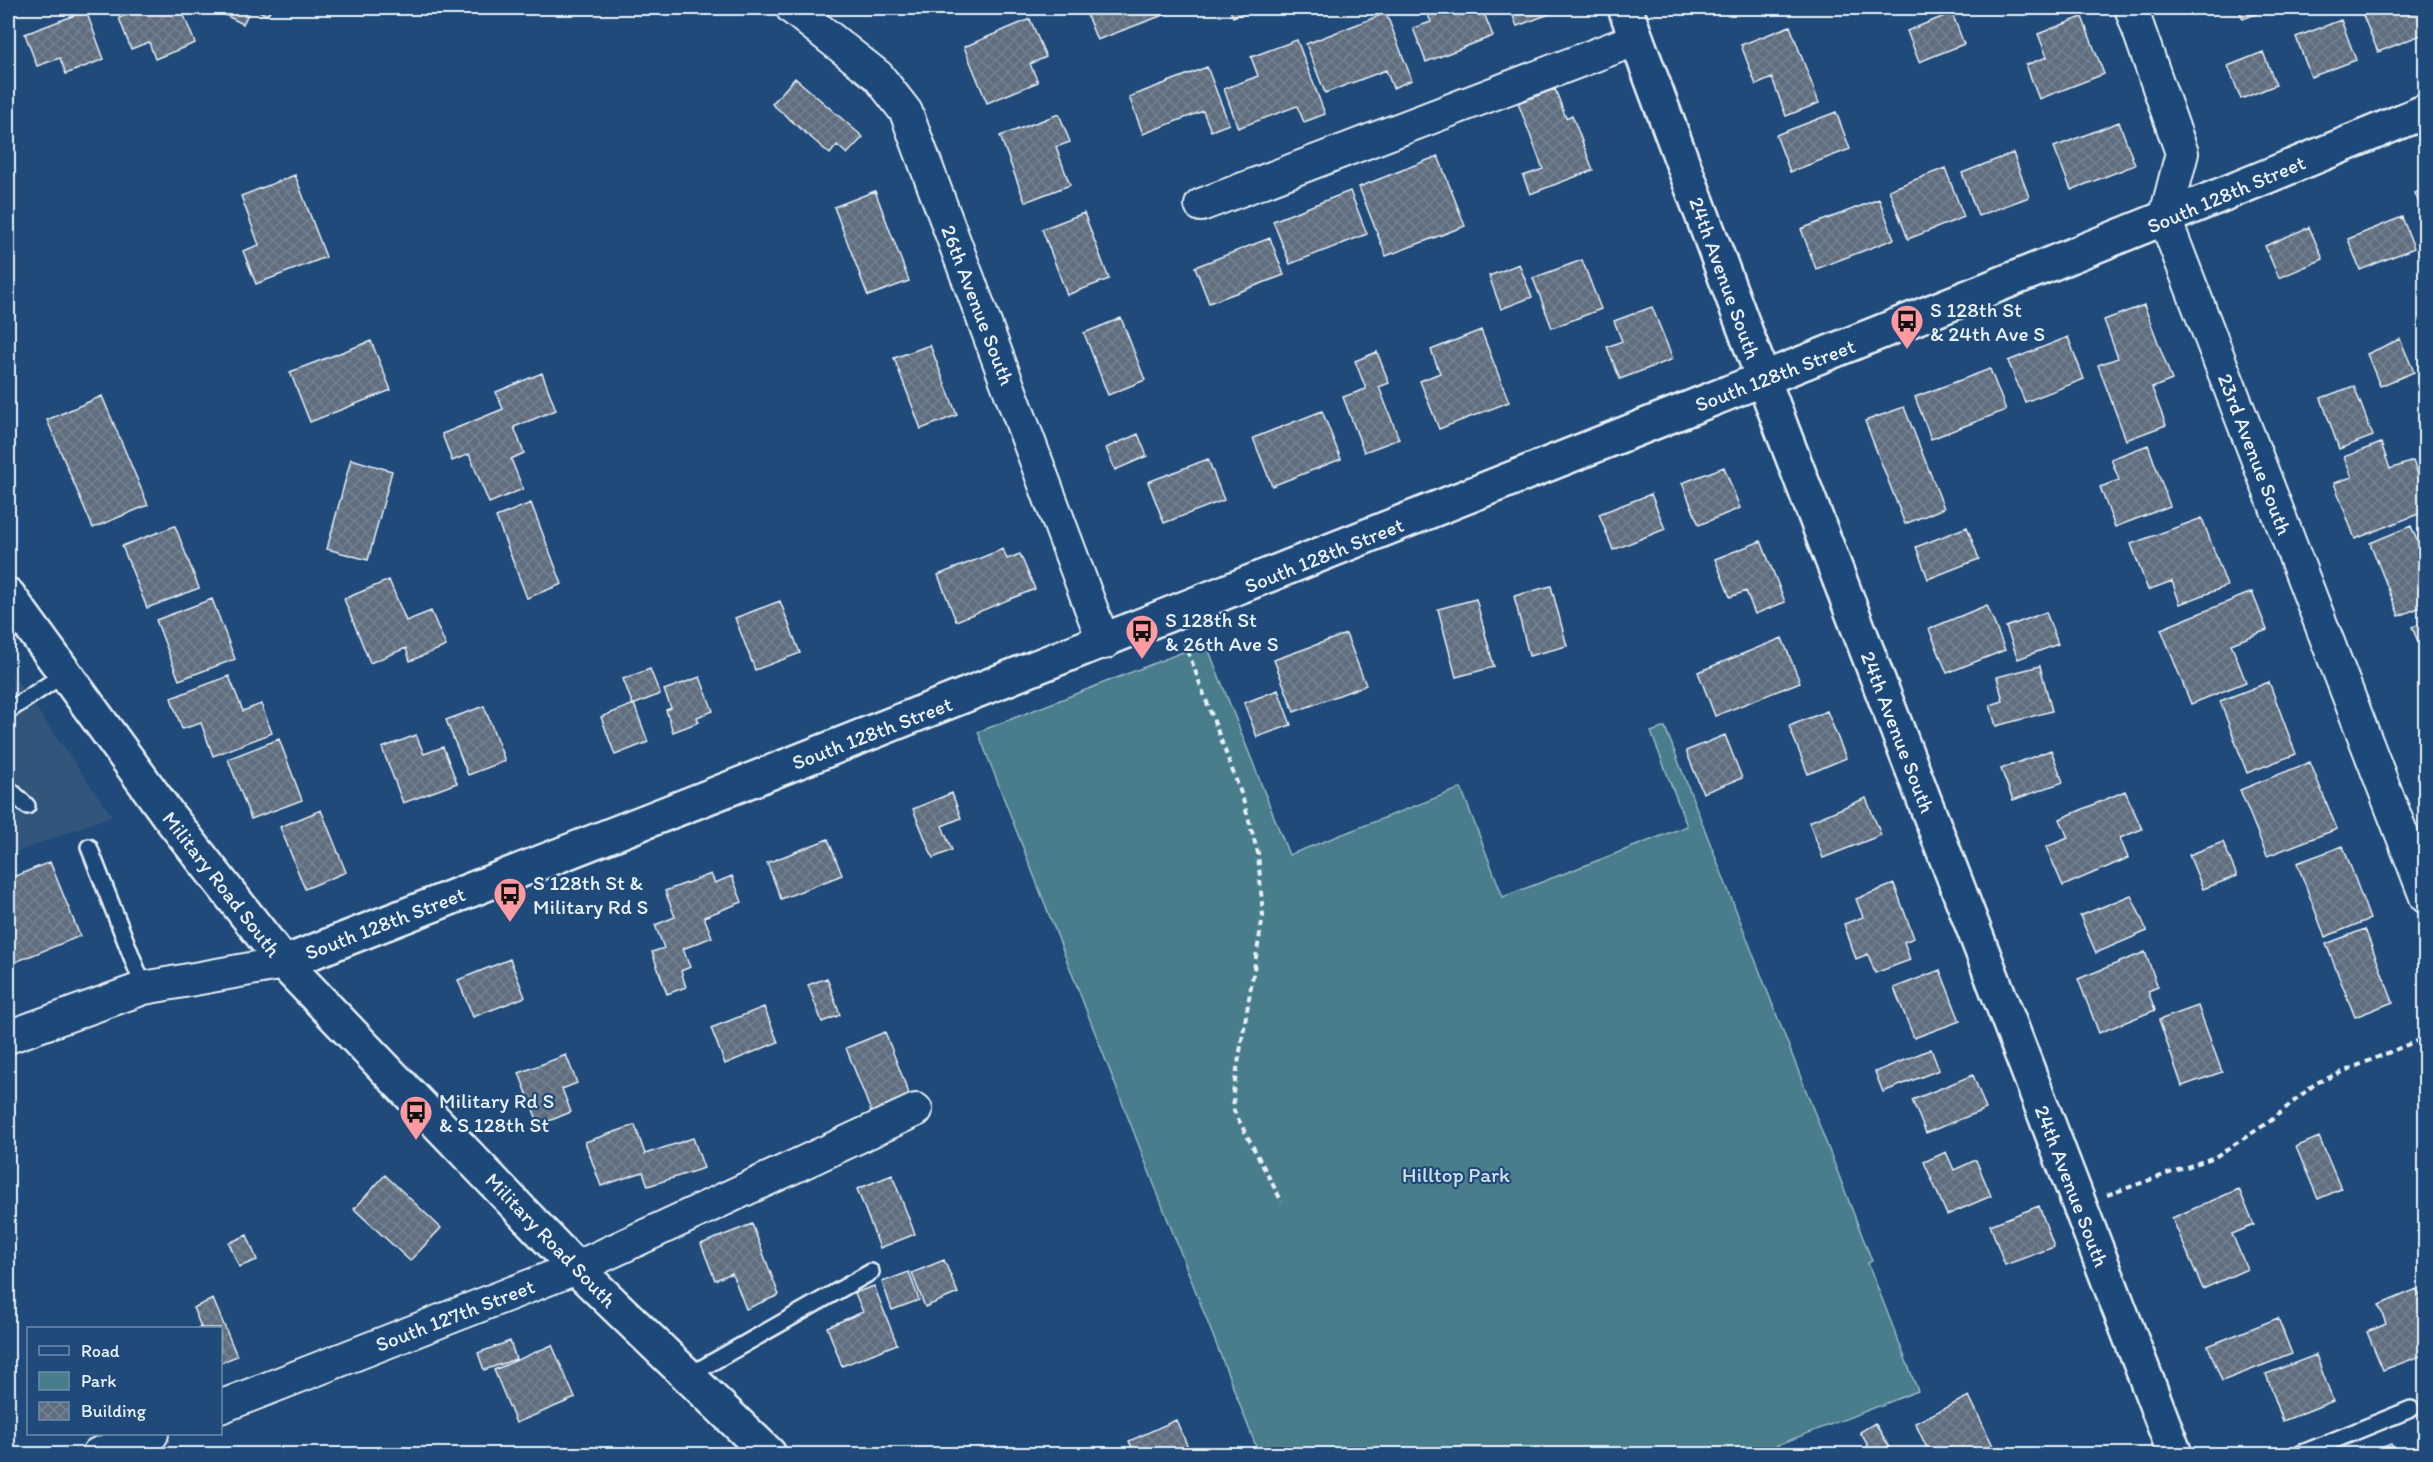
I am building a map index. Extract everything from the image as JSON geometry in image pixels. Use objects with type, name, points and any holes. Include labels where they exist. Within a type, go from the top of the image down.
[{"type":"street","name":"26th Avenue South","points":[[792,8],[878,76],[906,112],[1104,643]]},
{"type":"street","name":"24th Avenue South","points":[[1626,8],[1763,380],[2175,1455]]},
{"type":"street","points":[[2131,8],[2182,153],[2164,219]]},
{"type":"street","points":[[1202,205],[1637,39]]},
{"type":"street","name":"South 128th Street","points":[[8,1037],[144,988],[284,963],[1104,643],[2164,219],[2426,111]]},
{"type":"street","name":"23rd Avenue South","points":[[2164,219],[2426,897]]},
{"type":"street","name":"Military Road South","points":[[8,595],[168,815],[284,963],[576,1268],[769,1455]]},
{"type":"street","name":"South 127th Street","points":[[222,1406],[576,1268],[916,1110]]},
{"type":"street","points":[[98,1455],[149,1435]]},
{"type":"lane","points":[[8,711],[64,675]]},
{"type":"lane","points":[[8,788],[27,806]]},
{"type":"lane","points":[[89,847],[144,988]]},
{"type":"lane","points":[[688,1376],[871,1272]]},
{"type":"lane","points":[[2300,1455],[2411,1409]]},
{"type":"path","points":[[1174,615],[1242,796],[1258,852],[1263,916],[1233,1093],[1234,1111],[1282,1202]]},
{"type":"path","points":[[2080,1206],[2216,1157],[2269,1122],[2316,1083],[2426,1037]]},
{"type":"shaded area","points":[[8,668],[112,816],[8,855]]},
{"type":"green space","name":"Hilltop Park","points":[[1206,643],[1289,855],[1461,788],[1503,897],[1687,826],[1651,732],[1665,727],[1872,1261],[1868,1263],[1918,1391],[1754,1454],[1259,1454],[978,732]]},
{"type":"building","points":[[145,8],[181,8],[195,43],[155,59],[149,42],[131,49],[119,18]]},
{"type":"building","points":[[211,8],[251,8],[243,24]]},
{"type":"building","points":[[252,8],[272,8],[267,15]]},
{"type":"building","points":[[1084,8],[1182,8],[1097,40]]},
{"type":"building","points":[[1229,8],[1256,8],[1233,17]]},
{"type":"building","points":[[1425,8],[1482,8],[1493,36],[1426,62],[1413,28],[1431,22]]},
{"type":"building","points":[[1510,8],[1553,8],[1555,12],[1517,26]]},
{"type":"building","points":[[2238,8],[2262,8],[2263,11],[2243,19]]},
{"type":"building","points":[[2360,8],[2426,8],[2426,33],[2378,52]]},
{"type":"building","points":[[86,11],[104,59],[66,74],[60,58],[37,66],[25,34]]},
{"type":"building","points":[[1386,13],[1412,80],[1393,88],[1386,70],[1325,93],[1306,44]]},
{"type":"building","points":[[1952,13],[1964,44],[1919,62],[1907,31]]},
{"type":"building","points":[[2082,17],[2104,74],[2039,99],[2026,65],[2047,57],[2038,34]]},
{"type":"building","points":[[1030,19],[1046,57],[1030,64],[1038,82],[987,103],[964,47]]},
{"type":"building","points":[[2341,20],[2356,60],[2311,77],[2296,37]]},
{"type":"building","points":[[1790,26],[1819,103],[1786,116],[1772,78],[1756,85],[1741,45]]},
{"type":"building","points":[[1297,40],[1325,114],[1304,122],[1297,106],[1238,128],[1224,89],[1258,76],[1251,57]]},
{"type":"building","points":[[2263,52],[2276,85],[2241,99],[2228,66]]},
{"type":"building","points":[[1207,67],[1229,124],[1211,131],[1203,111],[1143,134],[1129,97]]},
{"type":"building","points":[[795,78],[863,137],[847,154],[837,145],[830,154],[772,104]]},
{"type":"building","points":[[1555,89],[1566,118],[1572,115],[1593,170],[1530,194],[1523,176],[1543,169],[1518,103]]},
{"type":"building","points":[[1836,112],[1850,149],[1790,172],[1776,135]]},
{"type":"building","points":[[1059,114],[1070,142],[1056,147],[1070,185],[1025,202],[1000,136]]},
{"type":"building","points":[[2119,122],[2135,165],[2071,190],[2054,147]]},
{"type":"building","points":[[2013,153],[2029,197],[1978,216],[1962,173]]},
{"type":"building","points":[[1438,156],[1465,226],[1386,256],[1359,187]]},
{"type":"building","points":[[1945,168],[1964,217],[1908,239],[1889,190]]},
{"type":"building","points":[[295,175],[326,257],[256,284],[243,251],[259,245],[241,196]]},
{"type":"building","points":[[2426,189],[2426,221],[2415,193]]},
{"type":"building","points":[[875,191],[909,281],[868,296],[834,207]]},
{"type":"building","points":[[1350,191],[1367,234],[1290,264],[1273,221]]},
{"type":"building","points":[[1879,199],[1894,239],[1816,269],[1801,229]]},
{"type":"building","points":[[1084,213],[1109,279],[1067,295],[1042,229]]},
{"type":"building","points":[[2402,217],[2414,248],[2360,270],[2348,239]]},
{"type":"building","points":[[2309,227],[2323,259],[2279,278],[2265,246]]},
{"type":"building","points":[[1270,238],[1284,275],[1209,303],[1195,267]]},
{"type":"building","points":[[1582,260],[1601,309],[1552,328],[1533,278]]},
{"type":"building","points":[[1519,264],[1532,297],[1501,309],[1489,276]]},
{"type":"building","points":[[2144,305],[2172,380],[2152,388],[2166,425],[2126,440],[2098,365],[2118,358],[2104,320]]},
{"type":"building","points":[[1652,307],[1673,359],[1620,379],[1607,347],[1622,341],[1614,321]]},
{"type":"building","points":[[1121,318],[1145,380],[1108,395],[1084,333]]},
{"type":"building","points":[[1481,330],[1509,402],[1439,429],[1420,381],[1440,373],[1431,350]]},
{"type":"building","points":[[2068,337],[2084,379],[2025,402],[2008,361]]},
{"type":"building","points":[[2400,339],[2414,372],[2380,386],[2367,354]]},
{"type":"building","points":[[371,341],[391,390],[310,422],[290,372]]},
{"type":"building","points":[[930,345],[957,415],[921,429],[894,358]]},
{"type":"building","points":[[1377,352],[1389,383],[1379,387],[1399,439],[1364,452],[1343,397],[1366,389],[1355,361]]},
{"type":"building","points":[[1990,369],[2006,410],[1931,439],[1915,397]]},
{"type":"building","points":[[542,373],[556,410],[514,427],[524,453],[511,459],[523,489],[489,503],[469,454],[452,461],[442,434],[503,409],[496,392]]},
{"type":"building","points":[[2354,386],[2373,436],[2339,449],[2321,398]]},
{"type":"building","points":[[102,396],[148,505],[93,528],[47,420]]},
{"type":"building","points":[[1904,407],[1944,508],[1905,524],[1865,421]]},
{"type":"building","points":[[1322,411],[1341,459],[1272,486],[1253,438]]},
{"type":"building","points":[[1138,434],[1147,456],[1115,470],[1106,448]]},
{"type":"building","points":[[2381,443],[2390,469],[2413,461],[2426,496],[2426,511],[2355,539],[2334,483],[2352,477],[2344,457]]},
{"type":"building","points":[[2148,445],[2170,506],[2115,527],[2100,487],[2119,480],[2111,459]]},
{"type":"building","points":[[351,459],[392,471],[368,560],[327,549]]},
{"type":"building","points":[[1208,459],[1224,500],[1164,523],[1148,482]]},
{"type":"building","points":[[1724,467],[1740,508],[1699,525],[1682,483]]},
{"type":"building","points":[[1651,494],[1665,529],[1613,550],[1599,514]]},
{"type":"building","points":[[531,503],[562,584],[527,598],[496,517]]},
{"type":"building","points":[[2202,518],[2227,586],[2180,604],[2172,581],[2148,590],[2131,544]]},
{"type":"building","points":[[175,526],[199,588],[147,608],[122,546]]},
{"type":"building","points":[[2411,526],[2426,562],[2426,605],[2399,616],[2370,543]]},
{"type":"building","points":[[1967,527],[1979,559],[1928,579],[1916,547]]},
{"type":"building","points":[[1761,541],[1785,602],[1755,614],[1746,591],[1730,597],[1715,559]]},
{"type":"building","points":[[1003,549],[1007,559],[1020,554],[1035,589],[956,621],[938,575]]},
{"type":"building","points":[[389,580],[406,621],[431,611],[446,646],[410,661],[406,648],[370,663],[344,599]]},
{"type":"building","points":[[1551,586],[1567,646],[1529,656],[1514,596]]},
{"type":"building","points":[[2252,592],[2267,630],[2231,644],[2246,682],[2191,704],[2161,629]]},
{"type":"building","points":[[212,599],[235,659],[179,680],[156,620]]},
{"type":"building","points":[[1476,599],[1494,667],[1456,677],[1438,609]]},
{"type":"building","points":[[780,601],[800,653],[755,670],[735,618]]},
{"type":"building","points":[[1987,605],[2005,650],[1947,673],[1929,629]]},
{"type":"building","points":[[2046,612],[2058,644],[2018,659],[2006,627]]},
{"type":"building","points":[[2426,622],[2426,661],[2412,627]]},
{"type":"building","points":[[1346,634],[1366,685],[1294,712],[1274,660]]},
{"type":"building","points":[[1782,638],[1800,682],[1715,716],[1698,672]]},
{"type":"building","points":[[2040,666],[2052,711],[1996,726],[1990,705],[2003,701],[1997,677]]},
{"type":"building","points":[[650,669],[660,694],[633,705],[623,679]]},
{"type":"building","points":[[229,676],[243,711],[261,704],[272,733],[213,756],[201,723],[182,729],[171,698]]},
{"type":"building","points":[[700,677],[713,711],[697,717],[699,722],[673,732],[666,710],[671,708],[664,690]]},
{"type":"building","points":[[2269,682],[2296,754],[2247,773],[2220,701]]},
{"type":"building","points":[[1278,690],[1291,725],[1257,737],[1244,703]]},
{"type":"building","points":[[634,704],[648,742],[615,755],[601,717]]},
{"type":"building","points":[[484,706],[505,761],[468,775],[446,720]]},
{"type":"building","points":[[1827,711],[1846,758],[1808,774],[1789,726]]},
{"type":"building","points":[[416,735],[424,754],[443,747],[457,783],[403,803],[382,748]]},
{"type":"building","points":[[1725,735],[1742,778],[1703,793],[1686,751]]},
{"type":"building","points":[[279,739],[302,800],[251,819],[228,759]]},
{"type":"building","points":[[2051,750],[2063,782],[2013,800],[2001,769]]},
{"type":"building","points":[[2310,762],[2337,829],[2267,856],[2240,790]]},
{"type":"building","points":[[2125,791],[2142,829],[2120,838],[2128,858],[2063,886],[2046,847],[2068,838],[2060,819]]},
{"type":"building","points":[[952,793],[961,818],[942,826],[952,850],[933,858],[913,809]]},
{"type":"building","points":[[1866,798],[1881,835],[1823,858],[1809,822]]},
{"type":"building","points":[[321,810],[346,872],[305,889],[280,827]]},
{"type":"building","points":[[828,839],[842,875],[781,899],[767,863]]},
{"type":"building","points":[[2223,842],[2237,876],[2203,889],[2189,855]]},
{"type":"building","points":[[2343,846],[2370,919],[2325,937],[2297,863]]},
{"type":"building","points":[[50,862],[80,936],[8,965],[8,879]]},
{"type":"building","points":[[711,874],[715,883],[732,876],[742,902],[704,917],[712,937],[683,949],[690,967],[681,971],[686,987],[667,994],[652,952],[664,948],[655,925],[675,917],[665,891]]},
{"type":"building","points":[[1894,884],[1914,938],[1904,942],[1910,960],[1875,973],[1868,954],[1856,959],[1844,924],[1863,917],[1856,899]]},
{"type":"building","points":[[2131,895],[2147,931],[2096,953],[2080,916]]},
{"type":"building","points":[[2365,929],[2393,1002],[2355,1017],[2326,944]]},
{"type":"building","points":[[2145,952],[2158,987],[2148,991],[2155,1010],[2099,1033],[2078,979]]},
{"type":"building","points":[[510,959],[525,997],[473,1017],[458,980]]},
{"type":"building","points":[[1940,970],[1960,1021],[1914,1038],[1894,988]]},
{"type":"building","points":[[827,978],[840,1015],[822,1022],[808,985]]},
{"type":"building","points":[[2198,1006],[2222,1072],[2182,1086],[2159,1020]]},
{"type":"building","points":[[764,1007],[778,1042],[725,1064],[711,1028]]},
{"type":"building","points":[[885,1032],[913,1104],[874,1119],[846,1048]]},
{"type":"building","points":[[1931,1049],[1939,1070],[1883,1092],[1875,1072]]},
{"type":"building","points":[[566,1055],[577,1083],[562,1089],[571,1112],[539,1125],[519,1073]]},
{"type":"building","points":[[1973,1075],[1986,1109],[1926,1133],[1912,1100]]},
{"type":"building","points":[[635,1125],[645,1154],[693,1138],[704,1168],[648,1186],[643,1172],[601,1186],[585,1142]]},
{"type":"building","points":[[2319,1137],[2341,1189],[2318,1199],[2296,1147]]},
{"type":"building","points":[[1946,1152],[1954,1170],[1976,1160],[1991,1196],[1947,1215],[1924,1162]]},
{"type":"building","points":[[385,1175],[441,1228],[410,1261],[354,1209]]},
{"type":"building","points":[[892,1175],[915,1234],[880,1248],[857,1189]]},
{"type":"building","points":[[2239,1189],[2254,1225],[2232,1234],[2247,1269],[2203,1289],[2172,1218]]},
{"type":"building","points":[[2039,1206],[2054,1247],[2005,1265],[1990,1225]]},
{"type":"building","points":[[752,1224],[779,1295],[746,1309],[732,1273],[715,1280],[701,1244]]},
{"type":"building","points":[[247,1235],[257,1260],[239,1267],[229,1243]]},
{"type":"building","points":[[944,1260],[958,1293],[925,1307],[912,1273]]},
{"type":"building","points":[[909,1272],[919,1300],[892,1310],[882,1282]]},
{"type":"building","points":[[874,1286],[897,1344],[842,1366],[827,1327],[863,1312],[855,1293]]},
{"type":"building","points":[[2417,1289],[2426,1310],[2426,1354],[2383,1370],[2367,1332],[2386,1324],[2379,1305]]},
{"type":"building","points":[[213,1299],[237,1356],[222,1362],[222,1327],[201,1327],[193,1308]]},
{"type":"building","points":[[2278,1318],[2292,1354],[2222,1381],[2208,1346]]},
{"type":"building","points":[[510,1341],[516,1359],[484,1370],[478,1353]]},
{"type":"building","points":[[552,1345],[575,1398],[516,1423],[494,1370]]},
{"type":"building","points":[[2316,1355],[2333,1401],[2283,1421],[2266,1374]]},
{"type":"building","points":[[1969,1396],[1993,1446],[1976,1454],[1952,1454],[1949,1447],[1930,1454],[1915,1423]]},
{"type":"building","points":[[1176,1420],[1191,1454],[1135,1454],[1129,1441]]},
{"type":"building","points":[[1875,1423],[1894,1454],[1873,1454],[1860,1432]]},
{"type":"building","points":[[2391,1444],[2396,1454],[2367,1454]]},
{"type":"place","name":"S 128th St & 24th Ave S","points":[[1907,350]]},
{"type":"place","name":"S 128th St & 26th Ave S","points":[[1142,660]]},
{"type":"place","name":"S 128th St & Military Rd S","points":[[510,923]]},
{"type":"place","name":"Military Rd S & S 128th St","points":[[416,1141]]}]
